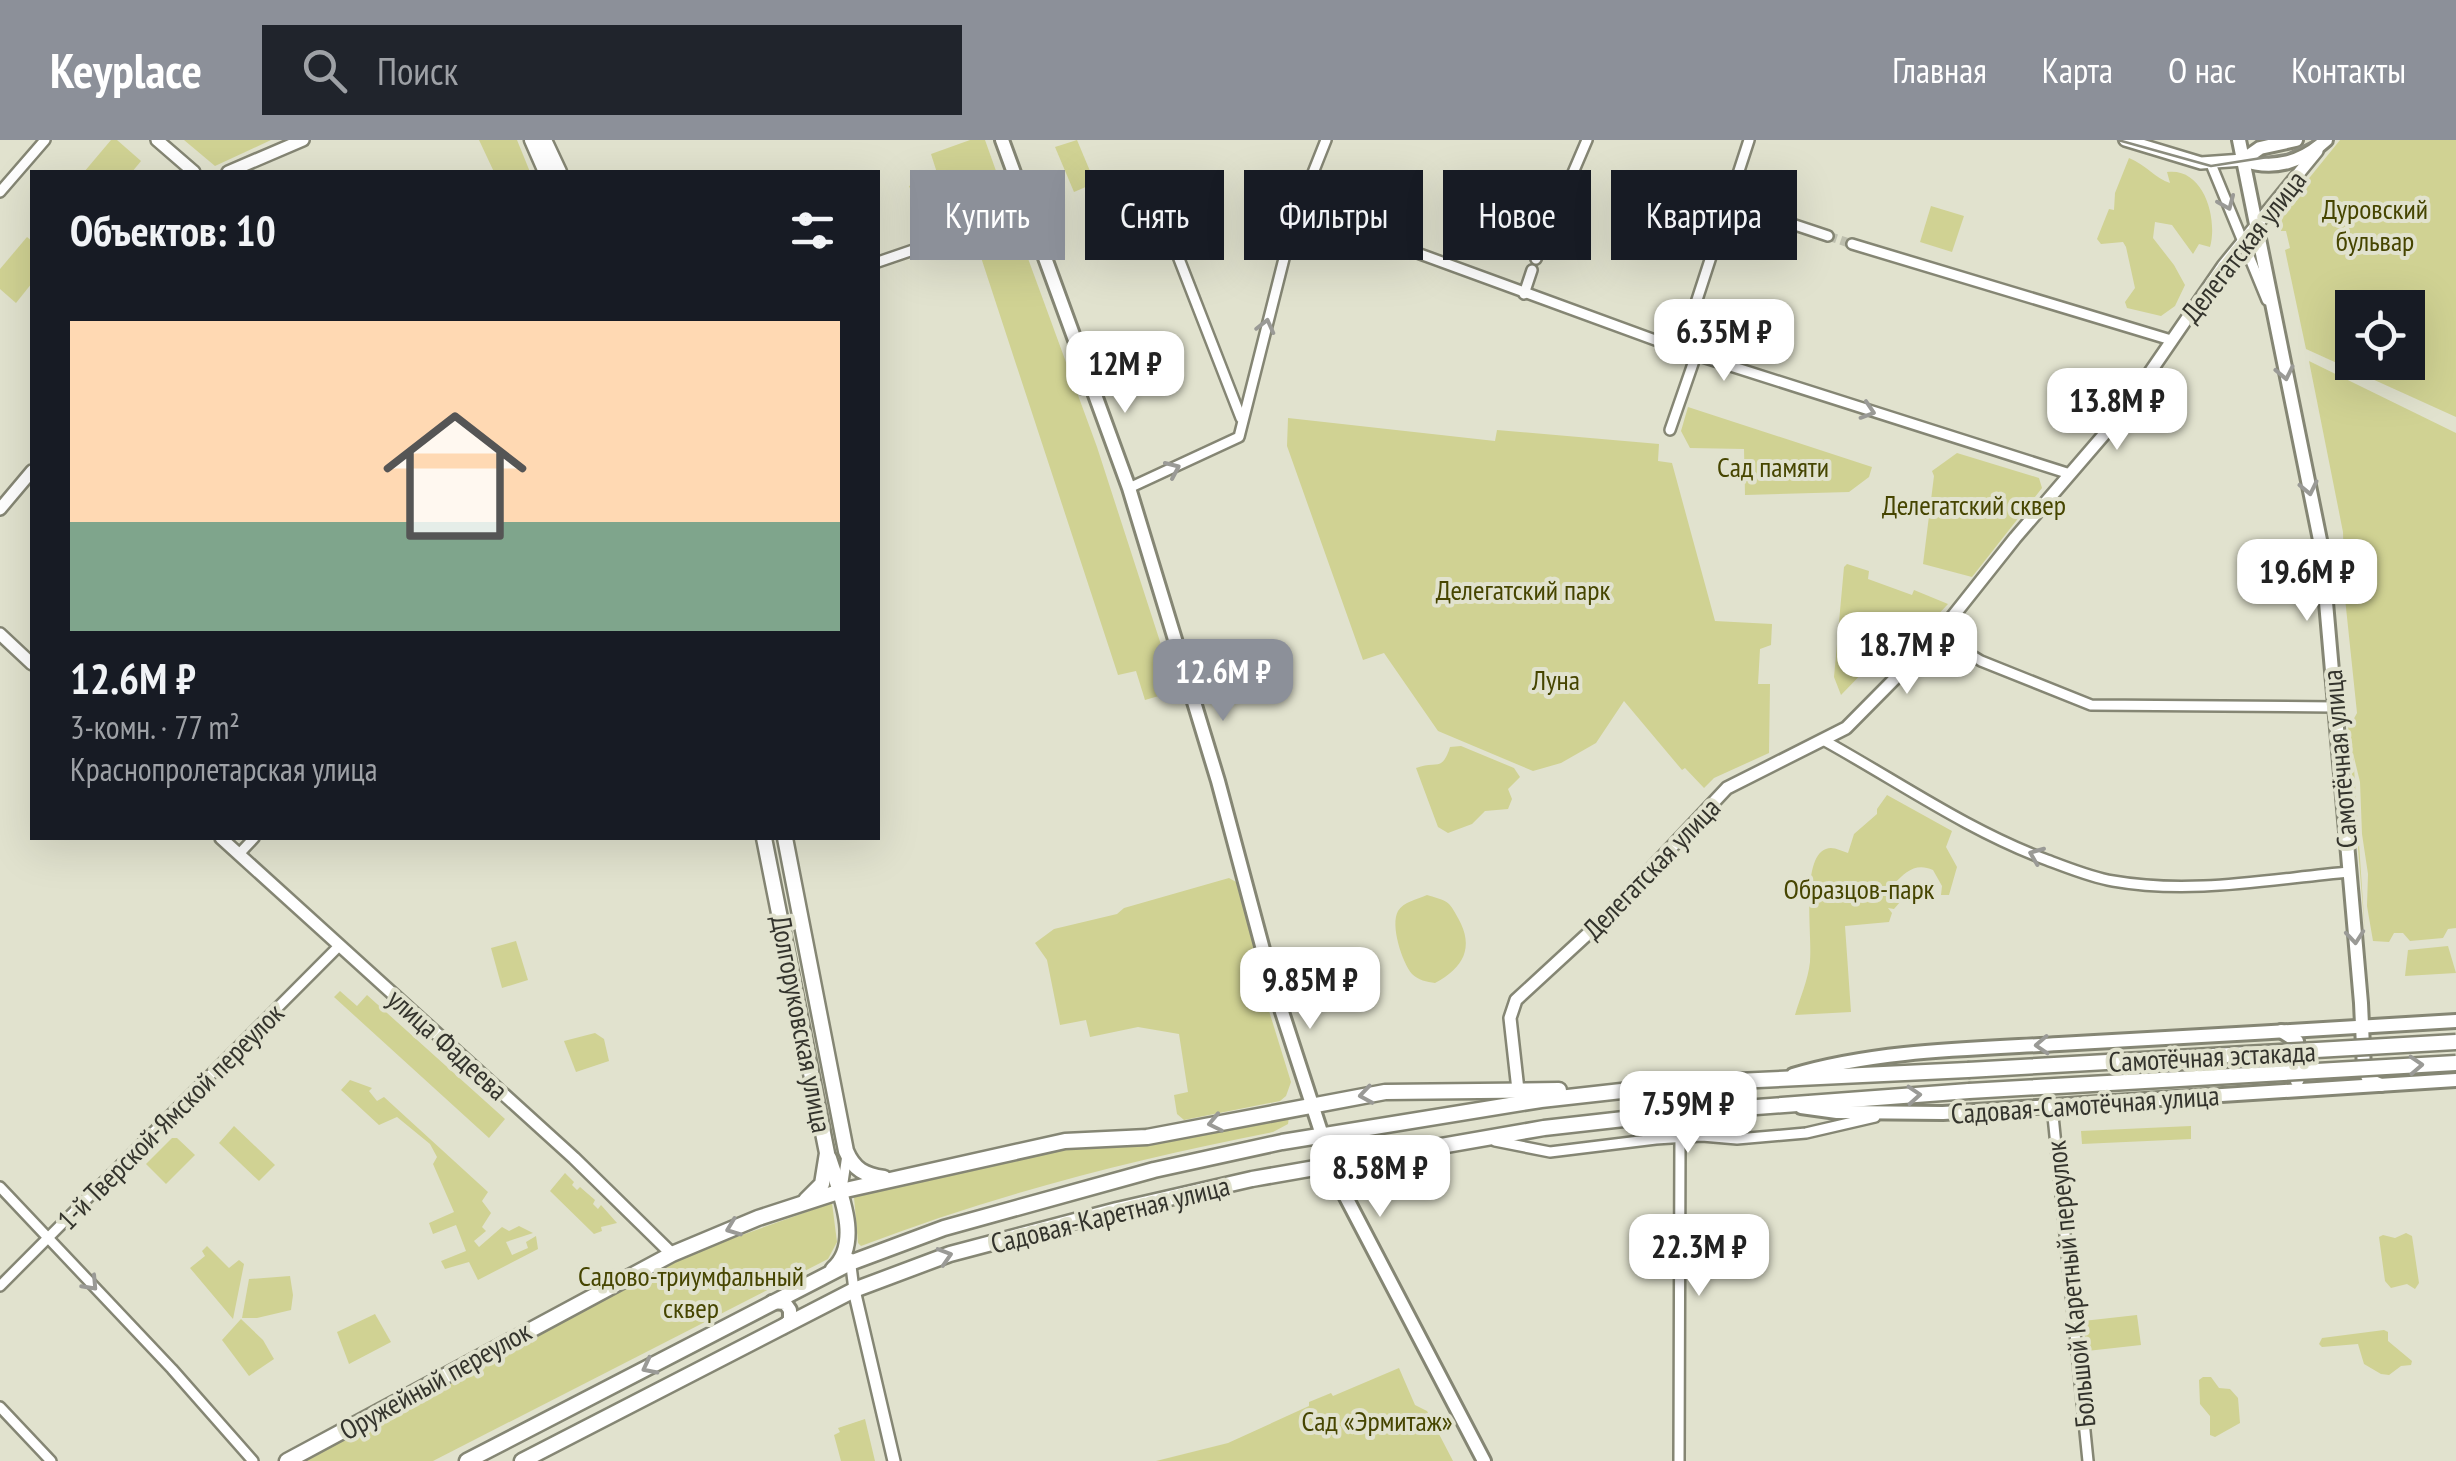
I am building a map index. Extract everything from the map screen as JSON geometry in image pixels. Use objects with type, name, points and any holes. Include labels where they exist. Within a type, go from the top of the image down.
[{"type":"main road","points":[[532,140],[545,170]]},
{"type":"main road","points":[[544,140],[558,170]]},
{"type":"main road","points":[[1002,140],[1013,170]]},
{"type":"main road","name":"Самотёчная улица","points":[[2240,140],[2320,544],[2365,1076],[2382,1085]]},
{"type":"main road","name":"Делегатская улица","points":[[2244,160],[2260,148],[2296,140]]},
{"type":"main road","name":"Делегатская улица","points":[[2244,160],[2266,166],[2303,156],[2325,142]]},
{"type":"main road","points":[[1046,260],[1130,488],[1238,850],[1268,972],[1320,1136],[1340,1189],[1484,1461]]},
{"type":"main road","name":"Долгоруковская улица","points":[[764,840],[827,1153],[822,1184],[802,1203]]},
{"type":"main road","name":"Долгоруковская улица","points":[[785,840],[846,1152],[862,1172],[895,1178]]},
{"type":"main road","points":[[1786,1078],[1818,1068],[1944,1052],[2456,1021]]},
{"type":"main road","points":[[2278,1031],[2296,1041],[2300,1074],[2296,1083],[2279,1092]]},
{"type":"main road","name":"Самотёчная эстакада","points":[[1786,1078],[2456,1042]]},
{"type":"main road","name":"Самотёчная эстакада","points":[[1789,1106],[1969,1091],[2456,1062]]},
{"type":"main road","name":"Садовая-Каретная улица","points":[[467,1461],[831,1271],[906,1241],[1154,1170],[1320,1136],[1614,1091],[1786,1078]]},
{"type":"main road","name":"Садовая-Самотёчная улица","points":[[1789,1106],[1897,1113],[2456,1080]]},
{"type":"main road","name":"Садовая-Каретная улица","points":[[1310,1105],[1391,1092],[1614,1091]]},
{"type":"main road","points":[[802,1203],[895,1178],[1065,1142],[1147,1137],[1310,1105]]},
{"type":"main road","name":"Садовая-Каретная улица","points":[[522,1461],[854,1290],[914,1266],[1149,1202],[1331,1164],[1612,1119],[1789,1106]]},
{"type":"main road","points":[[827,1153],[842,1191],[847,1240],[843,1260],[831,1271]]},
{"type":"main road","name":"Оружейный переулок","points":[[288,1461],[672,1254],[802,1203]]},
{"type":"main road","points":[[906,1241],[899,1246],[898,1260],[905,1266],[914,1266]]},
{"type":"main road","points":[[771,1302],[780,1301],[790,1310],[790,1320],[783,1327]]},
{"type":"street","points":[[0,192],[45,140]]},
{"type":"street","points":[[157,140],[192,170]]},
{"type":"street","points":[[233,170],[303,140]]},
{"type":"street","points":[[1313,170],[1326,140]]},
{"type":"street","points":[[1574,170],[1587,140]]},
{"type":"street","points":[[1739,170],[1749,140]]},
{"type":"street","points":[[2125,140],[2211,164],[2244,160]]},
{"type":"street","name":"Делегатская улица","points":[[1518,1090],[1510,1018],[1516,1000],[1606,918],[1734,783],[1825,741],[1855,721],[1938,635],[2125,410],[2243,241],[2325,142]]},
{"type":"street","points":[[2211,164],[2273,314]]},
{"type":"street","points":[[1797,226],[1828,236]]},
{"type":"street","points":[[1852,244],[2171,340]]},
{"type":"street","points":[[880,261],[910,251]]},
{"type":"street","points":[[1423,256],[1681,349],[2070,474]]},
{"type":"street","points":[[1179,260],[1242,420]]},
{"type":"street","points":[[1130,488],[1240,436],[1284,260]]},
{"type":"street","points":[[1681,349],[1710,260]]},
{"type":"street","points":[[1524,294],[1532,270]]},
{"type":"street","points":[[1670,430],[1696,354]]},
{"type":"street","points":[[0,509],[30,473]]},
{"type":"street","points":[[0,634],[30,662]]},
{"type":"street","points":[[1938,635],[1981,661],[2091,705],[2335,706]]},
{"type":"street","points":[[1825,741],[1986,834],[2102,879],[2152,885],[2221,886],[2349,872]]},
{"type":"street","name":"улица Фадеева","points":[[223,840],[574,1158],[672,1254]]},
{"type":"street","points":[[239,854],[252,840]]},
{"type":"street","name":"1-й Тверской-Ямской переулок","points":[[0,1286],[339,946]]},
{"type":"street","points":[[800,1029],[805,1036],[814,1037],[822,1024]]},
{"type":"street","name":"Большой Каретный переулок","points":[[2052,1106],[2088,1461]]},
{"type":"street","points":[[1478,1139],[1550,1152],[1680,1137],[1806,1133],[1897,1113]]},
{"type":"street","points":[[1679,1461],[1680,1137]]},
{"type":"street","points":[[842,1191],[846,1152]]},
{"type":"street","points":[[0,1187],[253,1461]]},
{"type":"street","points":[[847,1240],[854,1290],[894,1461]]},
{"type":"street","points":[[0,1407],[51,1461]]},
{"type":"green space","points":[[111,140],[117,140],[141,161],[134,170],[86,170]]},
{"type":"green space","points":[[184,140],[271,140],[215,166]]},
{"type":"green space","points":[[479,140],[517,140],[529,170],[493,170]]},
{"type":"green space","points":[[970,140],[985,140],[996,170],[936,170],[931,154]]},
{"type":"green space","points":[[1077,140],[1090,170],[1085,170],[1085,187],[1074,192],[1055,147]]},
{"type":"green space","name":"Дуровский бульвар","points":[[2340,140],[2456,140],[2456,417],[2374,380],[2425,380],[2425,290],[2335,290],[2335,362],[2306,349],[2285,250],[2290,248],[2286,231],[2281,231],[2282,215]]},
{"type":"green space","points":[[2129,158],[2170,183],[2167,172],[2190,178],[2199,186],[2210,210],[2210,247],[2199,244],[2193,254],[2172,225],[2155,222],[2153,238],[2185,285],[2175,306],[2161,316],[2127,308],[2125,302],[2135,288],[2126,247],[2123,242],[2101,244],[2097,239],[2109,209],[2114,210],[2115,193]]},
{"type":"green space","points":[[1931,206],[1964,216],[1952,252],[1920,242]]},
{"type":"green space","points":[[27,237],[30,239],[30,286],[16,303],[0,289],[0,269]]},
{"type":"green space","points":[[982,260],[1029,260],[1097,447],[1176,691],[1145,700],[1136,671],[1118,675]]},
{"type":"green space","points":[[2309,361],[2335,374],[2335,380],[2348,380],[2456,433],[2456,928],[2448,929],[2443,938],[2410,941],[2403,933],[2394,933],[2389,942],[2373,941],[2367,906],[2360,782],[2353,753],[2365,933],[2347,713],[2351,724],[2357,713],[2345,598],[2343,532]]},
{"type":"green space","name":"Сад памяти","points":[[1688,407],[1872,467],[1869,477],[1849,492],[1745,495],[1744,449],[1690,448],[1681,431]]},
{"type":"green space","name":"Делегатский парк","points":[[1288,418],[1495,441],[1497,430],[1659,444],[1658,461],[1672,463],[1715,621],[1772,624],[1771,645],[1760,649],[1758,684],[1770,684],[1769,753],[1714,778],[1704,788],[1685,768],[1682,770],[1624,701],[1596,743],[1561,763],[1533,771],[1438,731],[1384,653],[1363,660],[1287,446]]},
{"type":"green space","name":"Делегатский сквер","points":[[1957,453],[2039,478],[2042,488],[1972,577],[1923,564],[1932,471]]},
{"type":"green space","points":[[1847,564],[1869,571],[1868,579],[1912,595],[1914,590],[1948,604],[1882,674],[1871,664],[1841,695],[1834,677]]},
{"type":"green space","points":[[1461,746],[1514,768],[1520,777],[1508,789],[1512,799],[1508,809],[1485,811],[1472,824],[1448,833],[1438,827],[1416,768],[1441,763],[1450,747]]},
{"type":"green space","name":"Образцов-парк","points":[[1887,795],[1952,831],[1946,847],[1957,867],[1949,895],[1941,895],[1942,886],[1933,870],[1921,867],[1907,872],[1894,884],[1896,891],[1906,895],[1894,909],[1888,908],[1892,913],[1889,922],[1845,926],[1851,1012],[1795,1015],[1810,962],[1810,883],[1818,855],[1834,848],[1848,853],[1854,834],[1877,814]]},
{"type":"green space","points":[[1229,878],[1238,883],[1256,950],[1257,972],[1291,1082],[1280,1101],[1184,1120],[1177,1114],[1174,1095],[1188,1092],[1179,1034],[1138,1027],[1090,1037],[1086,1020],[1060,1025],[1047,960],[1035,943],[1054,929],[1117,914],[1124,908]]},
{"type":"green space","points":[[1427,895],[1450,906],[1466,939],[1459,964],[1435,983],[1412,974],[1401,952],[1395,925],[1400,908]]},
{"type":"green space","points":[[516,941],[528,980],[502,988],[491,948]]},
{"type":"green space","points":[[2448,946],[2456,973],[2405,976],[2408,950]]},
{"type":"green space","points":[[340,991],[357,1006],[367,995],[505,1119],[489,1138],[334,997]]},
{"type":"green space","points":[[595,1033],[604,1039],[609,1061],[576,1072],[564,1041]]},
{"type":"green space","points":[[350,1080],[372,1088],[369,1091],[377,1101],[384,1097],[488,1192],[482,1201],[491,1213],[482,1227],[486,1231],[474,1241],[479,1247],[502,1227],[509,1231],[519,1226],[533,1233],[506,1242],[512,1255],[528,1248],[526,1242],[536,1236],[538,1249],[478,1280],[469,1262],[445,1269],[441,1261],[466,1251],[456,1225],[433,1234],[429,1223],[454,1212],[433,1164],[437,1157],[430,1144],[397,1117],[379,1125],[341,1090]]},
{"type":"green space","points":[[1289,1117],[1288,1124],[1273,1132],[1065,1180],[962,1210],[861,1246],[858,1243],[854,1197],[1067,1149],[1146,1145]]},
{"type":"green space","points":[[234,1126],[275,1165],[259,1181],[219,1143]]},
{"type":"green space","points":[[2191,1126],[2191,1139],[2082,1144],[2081,1131]]},
{"type":"green space","points":[[172,1138],[195,1155],[166,1184],[146,1164]]},
{"type":"green space","points":[[565,1173],[577,1190],[580,1187],[595,1200],[593,1204],[598,1209],[601,1205],[617,1223],[601,1227],[602,1231],[594,1234],[550,1191]]},
{"type":"green space","name":"Садово-триумфальный сквер","points":[[832,1203],[837,1242],[828,1259],[433,1461],[306,1461],[677,1258]]},
{"type":"green space","points":[[2406,1233],[2412,1236],[2419,1283],[2415,1289],[2407,1284],[2391,1288],[2385,1281],[2379,1237],[2395,1238]]},
{"type":"green space","points":[[207,1246],[229,1268],[239,1260],[244,1264],[233,1319],[190,1268],[205,1256],[202,1251]]},
{"type":"green space","points":[[290,1276],[291,1310],[242,1318],[249,1279]]},
{"type":"green space","points":[[375,1314],[391,1342],[349,1364],[337,1332]]},
{"type":"green space","points":[[2137,1315],[2141,1345],[2087,1351],[2083,1321]]},
{"type":"green space","points":[[241,1319],[263,1340],[274,1359],[249,1376],[222,1340]]},
{"type":"green space","points":[[2388,1332],[2388,1341],[2412,1361],[2389,1375],[2364,1364],[2358,1344],[2319,1344],[2322,1338]]},
{"type":"green space","name":"Сад «Эрмитаж»","points":[[1399,1368],[1415,1405],[1427,1411],[1453,1461],[1156,1461],[1228,1443],[1309,1406],[1309,1402]]},
{"type":"green space","points":[[2211,1377],[2219,1388],[2230,1389],[2238,1398],[2240,1423],[2215,1437],[2210,1435],[2210,1416],[2200,1404],[2199,1380]]},
{"type":"green space","points":[[865,1419],[875,1461],[841,1461],[834,1435],[840,1432],[838,1428]]},
{"type":"tunnel","points":[[1828,236],[1852,244]]},
{"type":"tram line","points":[[2118,140],[2211,166],[2287,154],[2315,140]]},
{"type":"park label","name":"Луна","points":[[1556,679]]}]
